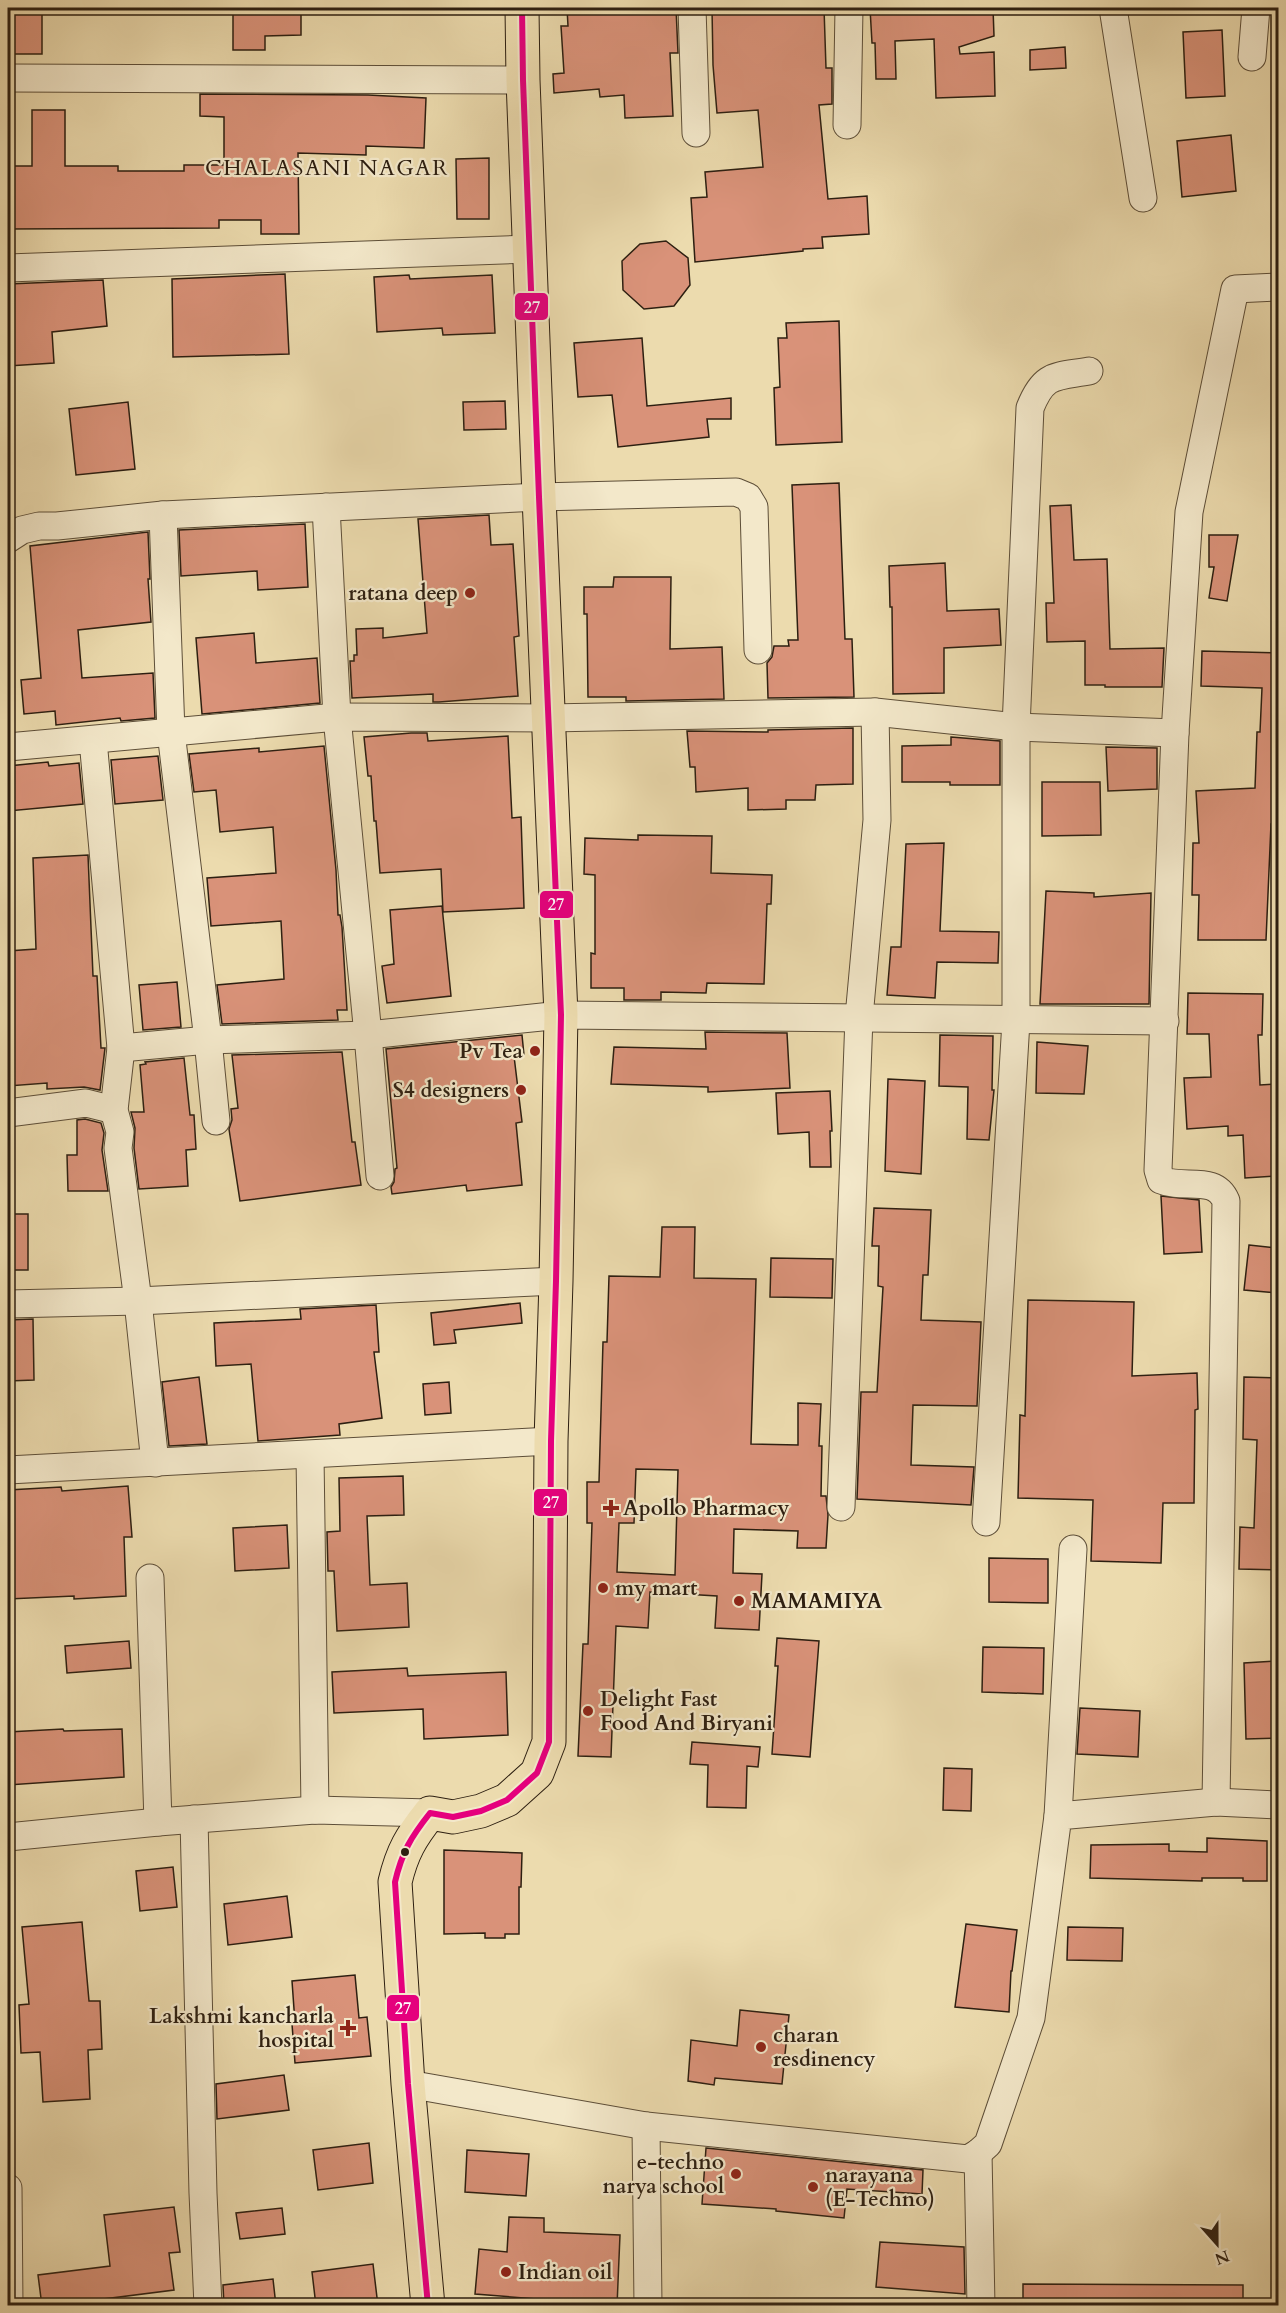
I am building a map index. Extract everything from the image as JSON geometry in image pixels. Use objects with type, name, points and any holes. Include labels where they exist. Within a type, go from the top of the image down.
[{"type":"main road","points":[[428,2306],[408,2084],[395,1882],[400,1860],[410,1838],[430,1814],[453,1817],[481,1811],[507,1800],[537,1773],[549,1742],[551,1441],[561,1015],[539,497],[522,8]]},
{"type":"street","points":[[692,8],[696,133]]},
{"type":"street","points":[[847,124],[849,8]]},
{"type":"street","points":[[1113,8],[1143,198]]},
{"type":"street","points":[[1252,57],[1256,8]]},
{"type":"street","points":[[8,78],[523,80]]},
{"type":"street","points":[[8,268],[530,249]]},
{"type":"street","points":[[1216,1803],[1226,1202],[1222,1191],[1214,1186],[1171,1184],[1158,1175],[1175,733],[1189,512],[1235,289],[1278,287]]},
{"type":"street","points":[[986,1522],[1016,1021],[1016,727],[1030,408],[1038,388],[1050,378],[1089,371]]},
{"type":"street","points":[[8,539],[22,530],[39,526],[163,515],[539,497],[736,492],[748,497],[754,507],[758,650]]},
{"type":"street","points":[[326,507],[337,717],[369,1035],[380,1176]]},
{"type":"street","points":[[163,515],[171,732],[216,1121]]},
{"type":"street","points":[[8,747],[337,717],[548,718],[875,712],[1016,727],[1175,733]]},
{"type":"street","points":[[841,1507],[859,1017],[877,820],[875,712]]},
{"type":"street","points":[[93,740],[121,1048],[114,1110],[120,1132],[118,1148],[138,1301],[155,1463]]},
{"type":"street","points":[[121,1048],[208,1040],[369,1035],[561,1015],[1165,1021]]},
{"type":"street","points":[[8,1113],[86,1103],[114,1110]]},
{"type":"street","points":[[8,1304],[138,1301],[556,1281]]},
{"type":"street","points":[[8,1470],[551,1441]]},
{"type":"street","points":[[310,1455],[315,1810]]},
{"type":"street","points":[[408,2084],[646,2126],[968,2159],[978,2153],[988,2144],[1031,2018],[1058,1816],[1073,1549]]},
{"type":"street","points":[[150,1578],[158,1822]]},
{"type":"street","points":[[1058,1816],[1216,1803],[1278,1805]]},
{"type":"street","points":[[8,1838],[158,1822],[315,1810],[430,1814]]},
{"type":"street","points":[[194,1819],[208,2306]]},
{"type":"street","points":[[646,2126],[648,2306]]},
{"type":"street","points":[[978,2153],[981,2306]]},
{"type":"street","points":[[8,2188],[9,2306]]},
{"type":"building","points":[[8,8],[42,8],[42,54],[8,54]]},
{"type":"building","points":[[233,8],[301,8],[301,35],[265,36],[265,50],[233,50]]},
{"type":"building","points":[[567,8],[676,8],[678,53],[670,53],[673,116],[625,118],[624,95],[600,97],[599,89],[554,93],[553,74],[564,73],[561,26],[568,26]]},
{"type":"building","points":[[712,8],[824,8],[826,68],[832,68],[832,104],[819,105],[828,199],[867,196],[869,234],[822,237],[823,248],[695,262],[691,198],[707,197],[705,172],[763,167],[758,110],[717,113]]},
{"type":"building","points":[[870,8],[993,8],[994,36],[959,47],[960,54],[994,52],[995,96],[936,98],[934,39],[895,41],[896,79],[876,79],[875,43],[872,43]]},
{"type":"building","points":[[1222,30],[1225,96],[1186,98],[1183,32]]},
{"type":"building","points":[[1065,47],[1066,68],[1030,70],[1030,50]]},
{"type":"building","points":[[200,94],[368,95],[426,98],[424,148],[366,146],[366,155],[298,153],[299,234],[261,234],[261,220],[219,220],[219,228],[8,229],[8,166],[32,166],[32,110],[65,110],[65,166],[118,166],[118,171],[184,171],[184,165],[224,165],[224,117],[200,116]]},
{"type":"building","points":[[1231,135],[1236,191],[1182,197],[1177,141]]},
{"type":"building","points":[[489,158],[489,219],[457,219],[456,159]]},
{"type":"building","points":[[666,241],[688,258],[690,285],[674,306],[644,309],[623,290],[622,261],[640,244]]},
{"type":"building","points":[[285,274],[289,354],[173,357],[172,279]]},
{"type":"building","points":[[409,275],[410,279],[492,275],[495,333],[443,335],[442,328],[377,332],[374,277]]},
{"type":"building","points":[[103,280],[107,326],[52,332],[54,363],[8,366],[8,284]]},
{"type":"building","points":[[839,321],[842,442],[776,445],[774,388],[780,387],[778,338],[787,338],[786,323]]},
{"type":"building","points":[[642,338],[647,406],[731,398],[731,419],[707,419],[709,437],[618,447],[612,395],[578,397],[574,343]]},
{"type":"building","points":[[505,401],[506,429],[464,430],[463,402]]},
{"type":"building","points":[[128,402],[135,469],[76,475],[69,409]]},
{"type":"building","points":[[839,483],[845,639],[852,639],[854,697],[768,698],[767,663],[772,657],[774,646],[789,646],[788,640],[798,640],[792,485]]},
{"type":"building","points":[[1071,505],[1074,560],[1107,559],[1110,649],[1164,648],[1162,687],[1085,685],[1085,641],[1047,642],[1046,603],[1054,603],[1050,506]]},
{"type":"building","points":[[489,515],[491,545],[513,544],[519,636],[514,637],[518,696],[439,702],[433,702],[433,694],[352,698],[350,661],[354,661],[354,655],[357,655],[356,629],[383,628],[383,638],[427,633],[418,519]]},
{"type":"building","points":[[305,524],[308,587],[258,590],[257,571],[181,576],[179,530]]},
{"type":"building","points":[[148,532],[151,622],[78,630],[82,678],[153,673],[155,718],[121,721],[120,718],[56,725],[55,711],[24,714],[21,680],[41,678],[30,546]]},
{"type":"building","points":[[1209,535],[1238,535],[1227,601],[1209,598],[1214,567],[1209,567]]},
{"type":"building","points":[[945,563],[947,611],[999,609],[1001,645],[944,648],[944,693],[893,694],[889,566]]},
{"type":"building","points":[[614,577],[671,577],[670,649],[722,647],[724,699],[626,701],[626,697],[588,697],[587,614],[584,614],[584,587],[613,587]]},
{"type":"building","points":[[254,633],[256,663],[317,658],[320,703],[202,714],[196,638]]},
{"type":"building","points":[[1202,651],[1278,653],[1278,824],[1271,824],[1266,940],[1198,940],[1199,895],[1192,895],[1193,843],[1199,843],[1196,791],[1255,788],[1257,732],[1260,732],[1262,688],[1201,686]]},
{"type":"building","points":[[853,728],[853,784],[816,785],[815,800],[786,800],[786,809],[748,810],[748,788],[696,792],[695,767],[690,767],[687,731],[768,732],[768,730]]},
{"type":"building","points":[[427,733],[428,741],[508,736],[512,818],[521,817],[524,908],[443,912],[441,869],[380,873],[371,776],[368,776],[364,737]]},
{"type":"building","points":[[951,737],[1000,741],[1000,785],[902,782],[902,746],[951,745]]},
{"type":"building","points":[[324,746],[338,915],[340,915],[342,927],[347,1010],[337,1010],[338,1020],[222,1024],[217,985],[284,979],[281,921],[211,926],[207,878],[276,873],[273,827],[220,832],[216,790],[194,792],[189,754],[259,748],[259,752]]},
{"type":"building","points":[[1106,747],[1157,748],[1157,789],[1108,791]]},
{"type":"building","points":[[158,756],[163,800],[115,804],[111,760]]},
{"type":"building","points":[[48,762],[49,766],[79,763],[83,804],[8,811],[8,766]]},
{"type":"building","points":[[1042,782],[1100,782],[1101,835],[1042,836]]},
{"type":"building","points":[[638,835],[712,836],[711,873],[772,875],[771,904],[767,904],[764,984],[707,983],[706,993],[661,992],[661,1000],[624,1000],[624,988],[591,988],[591,953],[595,954],[595,875],[584,874],[585,838],[638,840]]},
{"type":"building","points":[[944,843],[940,931],[999,932],[998,963],[937,962],[935,998],[887,995],[891,947],[901,947],[906,844]]},
{"type":"building","points":[[88,855],[93,976],[97,976],[101,1048],[105,1048],[100,1090],[84,1087],[47,1089],[47,1083],[8,1086],[8,951],[36,949],[33,858]]},
{"type":"building","points":[[1046,891],[1094,893],[1094,897],[1151,893],[1149,1004],[1040,1004]]},
{"type":"building","points":[[442,906],[451,996],[387,1003],[382,966],[394,964],[390,910]]},
{"type":"building","points":[[177,982],[181,1027],[143,1030],[139,985]]},
{"type":"building","points":[[1188,993],[1263,994],[1262,1035],[1258,1035],[1260,1085],[1278,1084],[1278,1176],[1245,1178],[1243,1135],[1228,1136],[1228,1126],[1187,1129],[1184,1078],[1211,1077],[1209,1034],[1187,1034]]},
{"type":"building","points":[[705,1032],[787,1033],[790,1088],[708,1092],[708,1087],[611,1084],[614,1047],[706,1049]]},
{"type":"building","points":[[522,1035],[524,1055],[514,1056],[522,1122],[516,1123],[522,1185],[467,1191],[466,1185],[392,1194],[391,1187],[397,1168],[386,1049]]},
{"type":"building","points":[[940,1035],[993,1036],[992,1090],[994,1090],[989,1140],[967,1139],[968,1087],[939,1086]]},
{"type":"building","points":[[1037,1042],[1088,1046],[1084,1094],[1036,1093]]},
{"type":"building","points":[[342,1052],[352,1142],[355,1142],[361,1185],[240,1201],[229,1129],[232,1120],[231,1109],[238,1108],[232,1055]]},
{"type":"building","points":[[184,1058],[190,1115],[194,1115],[196,1149],[186,1150],[188,1186],[139,1189],[134,1148],[135,1128],[131,1112],[144,1112],[140,1065],[146,1064],[145,1062]]},
{"type":"building","points":[[888,1079],[925,1081],[921,1174],[885,1171]]},
{"type":"building","points":[[830,1091],[831,1167],[810,1167],[809,1132],[778,1134],[776,1093]]},
{"type":"building","points":[[85,1119],[101,1123],[104,1133],[102,1150],[108,1191],[68,1191],[67,1155],[77,1155],[77,1120]]},
{"type":"building","points":[[1161,1196],[1199,1200],[1202,1252],[1164,1254]]},
{"type":"building","points":[[874,1208],[931,1210],[928,1275],[923,1275],[921,1320],[981,1322],[977,1406],[913,1405],[911,1465],[974,1467],[971,1505],[857,1499],[861,1392],[877,1392],[883,1287],[878,1286],[879,1246],[872,1246]]},
{"type":"building","points":[[8,1214],[28,1214],[28,1270],[8,1270]]},
{"type":"building","points":[[662,1227],[695,1227],[694,1278],[756,1279],[751,1444],[798,1445],[798,1403],[821,1404],[819,1446],[822,1446],[821,1496],[826,1496],[828,1515],[826,1548],[797,1548],[798,1531],[734,1529],[733,1573],[762,1574],[759,1630],[715,1628],[717,1596],[650,1592],[648,1628],[616,1626],[611,1757],[578,1756],[583,1644],[588,1644],[592,1523],[587,1523],[587,1482],[599,1482],[603,1342],[607,1342],[609,1276],[660,1277]],"holes":[[[636,1469],[678,1470],[675,1575],[617,1572],[619,1523],[634,1523]]]},
{"type":"building","points":[[1249,1245],[1278,1248],[1278,1293],[1244,1290]]},
{"type":"building","points":[[771,1258],[833,1259],[832,1298],[770,1297]]},
{"type":"building","points":[[1028,1300],[1134,1302],[1132,1376],[1197,1373],[1198,1409],[1195,1410],[1194,1503],[1163,1503],[1161,1563],[1091,1561],[1093,1500],[1018,1498],[1020,1415],[1025,1416]]},
{"type":"building","points":[[520,1303],[522,1323],[454,1330],[456,1343],[434,1345],[431,1313]]},
{"type":"building","points":[[376,1305],[379,1352],[374,1352],[382,1418],[339,1424],[340,1435],[258,1441],[251,1364],[216,1366],[214,1323],[301,1319],[300,1309]]},
{"type":"building","points":[[33,1319],[34,1380],[8,1381],[8,1320]]},
{"type":"building","points":[[199,1377],[207,1444],[169,1446],[162,1382]]},
{"type":"building","points":[[1244,1377],[1278,1378],[1278,1570],[1239,1569],[1240,1527],[1254,1528],[1257,1440],[1243,1439]]},
{"type":"building","points":[[449,1382],[451,1413],[425,1415],[423,1384]]},
{"type":"building","points":[[403,1476],[404,1515],[367,1516],[370,1585],[407,1583],[409,1627],[337,1631],[334,1571],[328,1571],[327,1532],[340,1531],[339,1478]]},
{"type":"building","points":[[128,1486],[132,1537],[124,1537],[126,1596],[8,1599],[8,1490],[61,1487],[62,1491]]},
{"type":"building","points":[[287,1525],[289,1568],[235,1571],[233,1528]]},
{"type":"building","points":[[989,1558],[1048,1559],[1048,1603],[989,1602]]},
{"type":"building","points":[[777,1638],[819,1641],[810,1757],[772,1754],[778,1666],[775,1666]]},
{"type":"building","points":[[129,1641],[131,1668],[67,1673],[65,1646]]},
{"type":"building","points":[[983,1647],[1044,1648],[1043,1694],[982,1692]]},
{"type":"building","points":[[1275,1661],[1277,1738],[1246,1739],[1244,1663]]},
{"type":"building","points":[[407,1668],[408,1676],[506,1672],[508,1735],[424,1739],[423,1709],[334,1713],[332,1672]]},
{"type":"building","points":[[1080,1708],[1140,1711],[1138,1757],[1077,1754]]},
{"type":"building","points":[[63,1729],[64,1731],[122,1729],[124,1777],[8,1785],[8,1732]]},
{"type":"building","points":[[692,1742],[760,1747],[758,1767],[747,1766],[746,1808],[707,1807],[708,1765],[690,1764]]},
{"type":"building","points":[[944,1768],[972,1769],[971,1811],[943,1810]]},
{"type":"building","points":[[1207,1838],[1267,1841],[1267,1881],[1243,1881],[1243,1878],[1202,1878],[1202,1881],[1090,1878],[1091,1845],[1169,1844],[1169,1851],[1207,1852]]},
{"type":"building","points":[[444,1850],[522,1853],[519,1934],[505,1934],[505,1938],[485,1938],[485,1933],[444,1934]]},
{"type":"building","points":[[173,1867],[177,1907],[140,1911],[136,1871]]},
{"type":"building","points":[[287,1896],[292,1937],[228,1945],[224,1904]]},
{"type":"building","points":[[82,1922],[89,2001],[100,2001],[102,2049],[88,2050],[90,2099],[43,2102],[40,2052],[21,2053],[19,2005],[29,2004],[22,1927]]},
{"type":"building","points":[[966,1924],[1017,1930],[1011,1971],[1009,2012],[955,2007]]},
{"type":"building","points":[[1068,1927],[1123,1928],[1122,1961],[1067,1960]]},
{"type":"building","points":[[355,1975],[359,2018],[367,2017],[371,2056],[295,2063],[292,1981]]},
{"type":"building","name":"charan resdinency","points":[[740,2010],[789,2015],[782,2084],[715,2078],[714,2085],[688,2081],[691,2040],[737,2046]]},
{"type":"building","points":[[284,2075],[289,2110],[217,2119],[216,2084]]},
{"type":"building","points":[[369,2143],[373,2183],[318,2190],[313,2150]]},
{"type":"building","points":[[706,2148],[923,2170],[922,2194],[847,2189],[844,2218],[776,2211],[776,2209],[702,2204]]},
{"type":"building","points":[[467,2150],[529,2154],[526,2196],[465,2192]]},
{"type":"building","points":[[174,2207],[180,2252],[169,2253],[174,2290],[96,2300],[97,2306],[42,2306],[38,2275],[110,2266],[104,2215]]},
{"type":"building","points":[[282,2208],[285,2234],[240,2239],[236,2213]]},
{"type":"building","points":[[509,2217],[544,2218],[544,2232],[620,2235],[617,2306],[561,2306],[561,2301],[475,2294],[479,2249],[507,2252]]},
{"type":"building","points":[[880,2242],[964,2247],[965,2294],[876,2287]]},
{"type":"building","points":[[373,2264],[378,2306],[316,2306],[312,2272]]},
{"type":"building","points":[[273,2279],[276,2306],[224,2306],[223,2285]]},
{"type":"building","points":[[1023,2284],[1243,2285],[1243,2306],[1023,2306]]},
{"type":"transit line","name":"27","points":[[428,2306],[408,2084],[395,1882],[408,1845],[430,1813],[453,1817],[481,1811],[507,1800],[537,1773],[549,1742],[551,1441],[561,1015],[539,497],[522,8]]},
{"type":"place","name":"ratana deep","points":[[470,593]]},
{"type":"place","name":"Pv Tea","points":[[535,1051]]},
{"type":"place","name":"S4 designers","points":[[521,1090]]},
{"type":"place","name":"Apollo Pharmacy","points":[[611,1508]]},
{"type":"place","name":"my mart","points":[[603,1588]]},
{"type":"place","name":"MAMAMIYA","points":[[739,1601]]},
{"type":"place","name":"Delight Fast Food And Biryani","points":[[588,1711]]},
{"type":"place","name":"Lakshmi kancharla hospital","points":[[348,2028]]},
{"type":"place","name":"charan resdinency","points":[[761,2047]]},
{"type":"place","name":"e-techno narya school","points":[[736,2174]]},
{"type":"place","name":"narayana (E-Techno)","points":[[813,2187]]},
{"type":"place","name":"Indian oil","points":[[506,2272]]},
{"type":"district","name":"CHALASANI NAGAR","points":[[327,167]]}]
